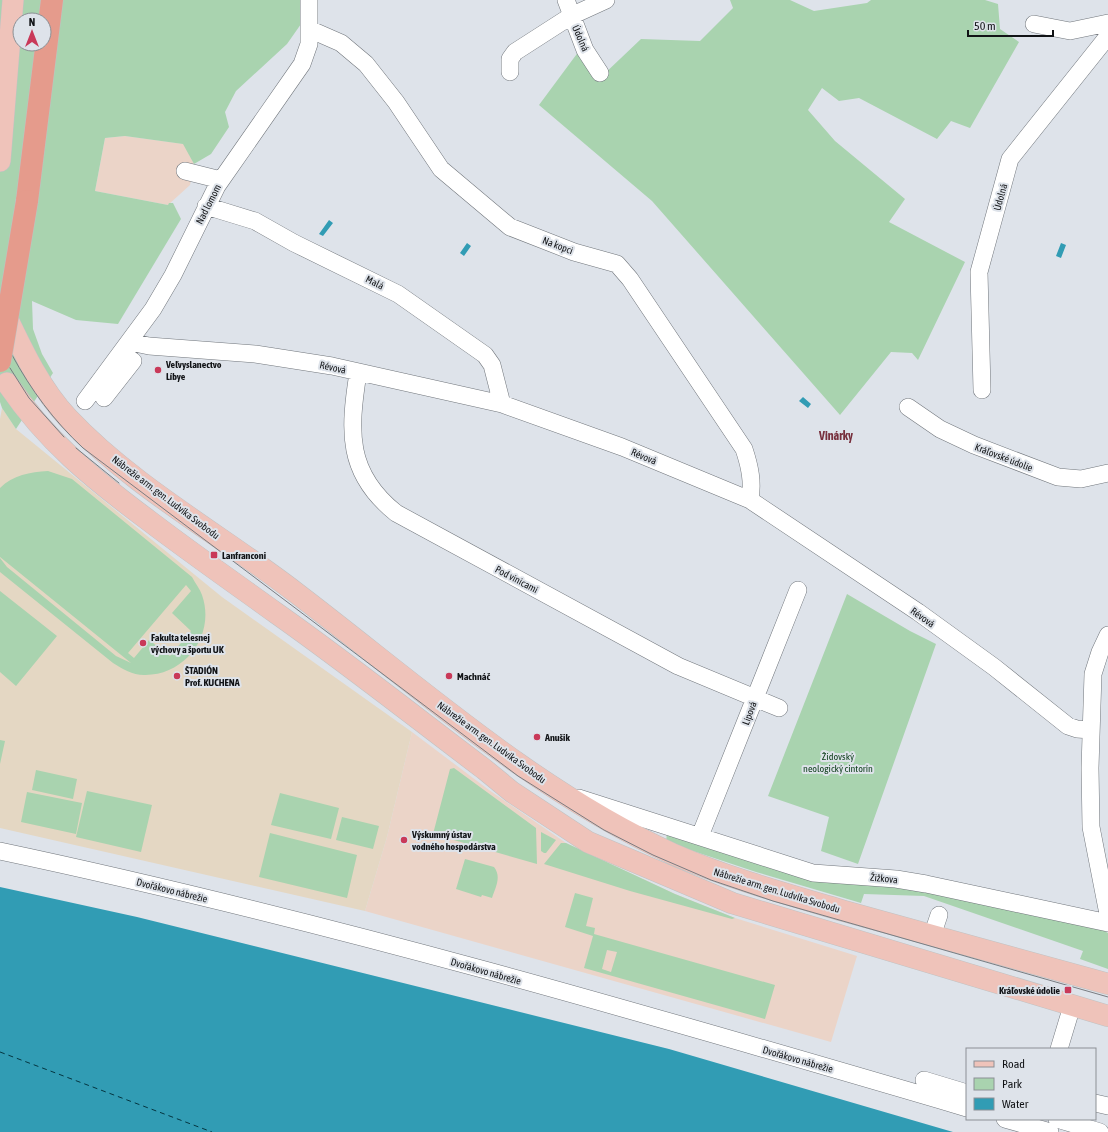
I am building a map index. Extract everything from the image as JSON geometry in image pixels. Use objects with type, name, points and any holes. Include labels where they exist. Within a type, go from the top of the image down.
[{"type":"highway","points":[[43,0],[45,12]]},
{"type":"highway","points":[[50,12],[52,0]]},
{"type":"highway","points":[[0,360],[28,201],[46,52]]},
{"type":"main road","points":[[0,161],[14,0]]},
{"type":"main road","name":"Nábrežie arm. gen. Ludvíka Svobodu","points":[[0,303],[40,380],[66,416],[95,443],[161,496],[295,592],[517,762],[566,795],[619,817],[654,845],[732,877],[932,936],[1108,984]]},
{"type":"main road","points":[[7,383],[46,434],[76,464],[102,486],[214,570],[308,636],[484,769],[512,792],[588,842],[732,903],[774,917],[1108,1016]]},
{"type":"main road","points":[[611,853],[618,843],[619,817]]},
{"type":"street","name":"Nad lomom","points":[[84,401],[126,347],[153,309],[173,275],[206,206],[221,180],[302,64],[308,51],[309,0]]},
{"type":"street","points":[[510,72],[510,59],[515,52],[569,8],[606,0]]},
{"type":"street","name":"Údolná","points":[[569,8],[585,50],[600,73]]},
{"type":"street","points":[[1034,24],[1070,31],[1108,23]]},
{"type":"street","name":"Na kopci","points":[[309,29],[341,43],[366,64],[396,102],[441,169],[510,227],[574,252],[617,264],[630,278],[744,449],[751,472],[752,486],[750,500]]},
{"type":"street","name":"Údolná","points":[[982,390],[979,272],[1010,159],[1108,36]]},
{"type":"street","points":[[185,171],[221,180]]},
{"type":"street","name":"Malá","points":[[206,206],[255,221],[294,243],[398,294],[479,350],[490,360],[497,379],[502,404]]},
{"type":"street","name":"Révová","points":[[126,347],[149,346],[268,356],[313,362],[502,404],[622,447],[750,500],[918,612],[994,668],[1068,726],[1076,729],[1091,730]]},
{"type":"street","points":[[104,398],[133,361],[126,347]]},
{"type":"street","name":"Pod vinicami","points":[[358,373],[352,411],[353,446],[358,462],[375,494],[388,506],[405,518],[678,666],[779,708]]},
{"type":"street","name":"Kráľovské údolie","points":[[908,407],[940,429],[974,445],[1053,475],[1063,478],[1081,479],[1108,473]]},
{"type":"street","name":"Lipová","points":[[700,836],[798,590]]},
{"type":"street","points":[[1108,635],[1100,652],[1093,674],[1091,730],[1091,828],[1108,914]]},
{"type":"street","points":[[619,817],[638,824],[656,822],[654,845]]},
{"type":"street","name":"Žižkova","points":[[619,817],[656,822],[813,873],[896,879],[926,884],[1108,923]]},
{"type":"street","name":"Dvořákovo nábrežie","points":[[0,851],[86,869],[357,935],[687,1027],[966,1108]]},
{"type":"street","points":[[932,936],[939,915]]},
{"type":"street","points":[[1059,1048],[1072,1006]]},
{"type":"street","points":[[924,1080],[966,1093]]},
{"type":"street","points":[[1096,1102],[1108,1106]]},
{"type":"street","points":[[1008,1120],[1050,1132]]},
{"type":"street","points":[[1060,1120],[1100,1132]]},
{"type":"shaded area","points":[[125,136],[184,144],[194,164],[190,185],[168,205],[95,191],[105,138]]},
{"type":"shaded area","name":"Fakulta telesnej výchovy a športu UK","points":[[2,408],[16,429],[222,597],[412,732],[387,837],[365,911],[0,828],[0,419]]},
{"type":"shaded area","name":"Výskumný ústav vodného hospodárstva","points":[[412,732],[489,790],[566,843],[675,894],[735,918],[857,956],[831,1042],[365,911],[387,837]]},
{"type":"green space","points":[[0,0],[301,0],[301,24],[287,44],[236,91],[225,112],[229,127],[211,154],[194,164],[183,144],[125,136],[105,138],[95,191],[168,205],[169,203],[173,203],[181,219],[118,324],[76,320],[32,301],[33,329],[42,354],[53,373],[16,429],[2,408],[0,402]]},
{"type":"green space","points":[[730,0],[790,0],[814,11],[867,3],[871,0],[985,0],[998,4],[1000,29],[1019,42],[970,128],[951,121],[937,139],[859,98],[839,101],[822,88],[808,110],[835,141],[905,199],[889,222],[965,262],[918,360],[912,353],[891,352],[840,415],[652,201],[539,105],[579,51],[601,77],[641,39],[700,41],[733,8]]},
{"type":"green space","points":[[41,471],[48,471],[72,479],[192,577],[202,595],[205,610],[205,625],[201,638],[194,650],[184,661],[172,669],[159,673],[140,675],[128,671],[113,663],[0,572],[0,558],[7,567],[116,656],[131,663],[0,557],[0,488],[16,477]],"holes":[[[186,585],[191,591],[172,613],[191,631],[170,656],[149,640],[134,658],[128,653]]]},
{"type":"green space","points":[[0,591],[57,636],[16,686],[0,672]]},
{"type":"green space","name":"Židovský neologický cintorín","points":[[847,594],[910,631],[936,644],[858,864],[821,851],[829,817],[768,796]]},
{"type":"green space","points":[[0,740],[5,741],[0,764]]},
{"type":"green space","points":[[454,768],[536,828],[537,864],[433,834],[450,769]]},
{"type":"green space","points":[[36,770],[77,779],[73,799],[32,790]]},
{"type":"green space","points":[[87,791],[152,805],[141,852],[76,837]]},
{"type":"green space","points":[[27,792],[82,803],[76,834],[21,822]]},
{"type":"green space","points":[[280,793],[339,808],[331,839],[271,825]]},
{"type":"green space","points":[[342,817],[379,826],[373,849],[336,840]]},
{"type":"green space","points":[[541,832],[556,840],[546,853],[541,851]]},
{"type":"green space","points":[[270,833],[357,855],[347,898],[259,877]]},
{"type":"green space","points":[[667,833],[745,856],[931,889],[1099,928],[1108,933],[1108,969],[1080,959],[1083,951],[924,896],[864,894],[861,903],[756,872],[666,842]]},
{"type":"green space","points":[[561,843],[566,843],[675,894],[735,918],[732,919],[630,891],[544,864]]},
{"type":"green space","points":[[465,859],[494,867],[498,879],[492,898],[482,895],[481,897],[456,889]]},
{"type":"green space","points":[[575,893],[593,898],[586,926],[595,928],[594,934],[775,985],[765,1019],[584,968],[593,936],[565,927]],"holes":[[[607,950],[617,952],[611,972],[602,969]]]},
{"type":"water","points":[[329,220],[333,223],[323,236],[319,234]]},
{"type":"water","points":[[467,243],[471,246],[464,256],[460,253]]},
{"type":"water","points":[[1061,243],[1066,245],[1061,258],[1056,256]]},
{"type":"water","points":[[803,397],[811,404],[808,408],[799,401]]},
{"type":"water","points":[[0,887],[137,917],[669,1049],[953,1132],[0,1132]]},
{"type":"ferry route","points":[[0,1052],[212,1132]]},
{"type":"tram line","points":[[12,355],[27,380],[53,416],[83,448],[518,776],[604,830],[653,855],[711,880],[773,901],[1108,997]]},
{"type":"tram line","points":[[10,368],[29,398],[64,437]]},
{"type":"tram line","points":[[76,448],[119,483]]},
{"type":"place","name":"Veľvyslanectvo Líbye","points":[[158,370]]},
{"type":"place","name":"Lanfranconi","points":[[214,555]]},
{"type":"place","name":"Fakulta telesnej výchovy a športu UK","points":[[143,643]]},
{"type":"place","name":"ŠTADIÓN Prof. KUCHENA","points":[[177,676]]},
{"type":"place","name":"Machnáč","points":[[449,676]]},
{"type":"place","name":"Anušik","points":[[537,737]]},
{"type":"place","name":"Výskumný ústav vodného hospodárstva","points":[[404,840]]},
{"type":"place","name":"Kráľovské údolie","points":[[1068,990]]},
{"type":"district","name":"Vinárky","points":[[836,436]]}]
